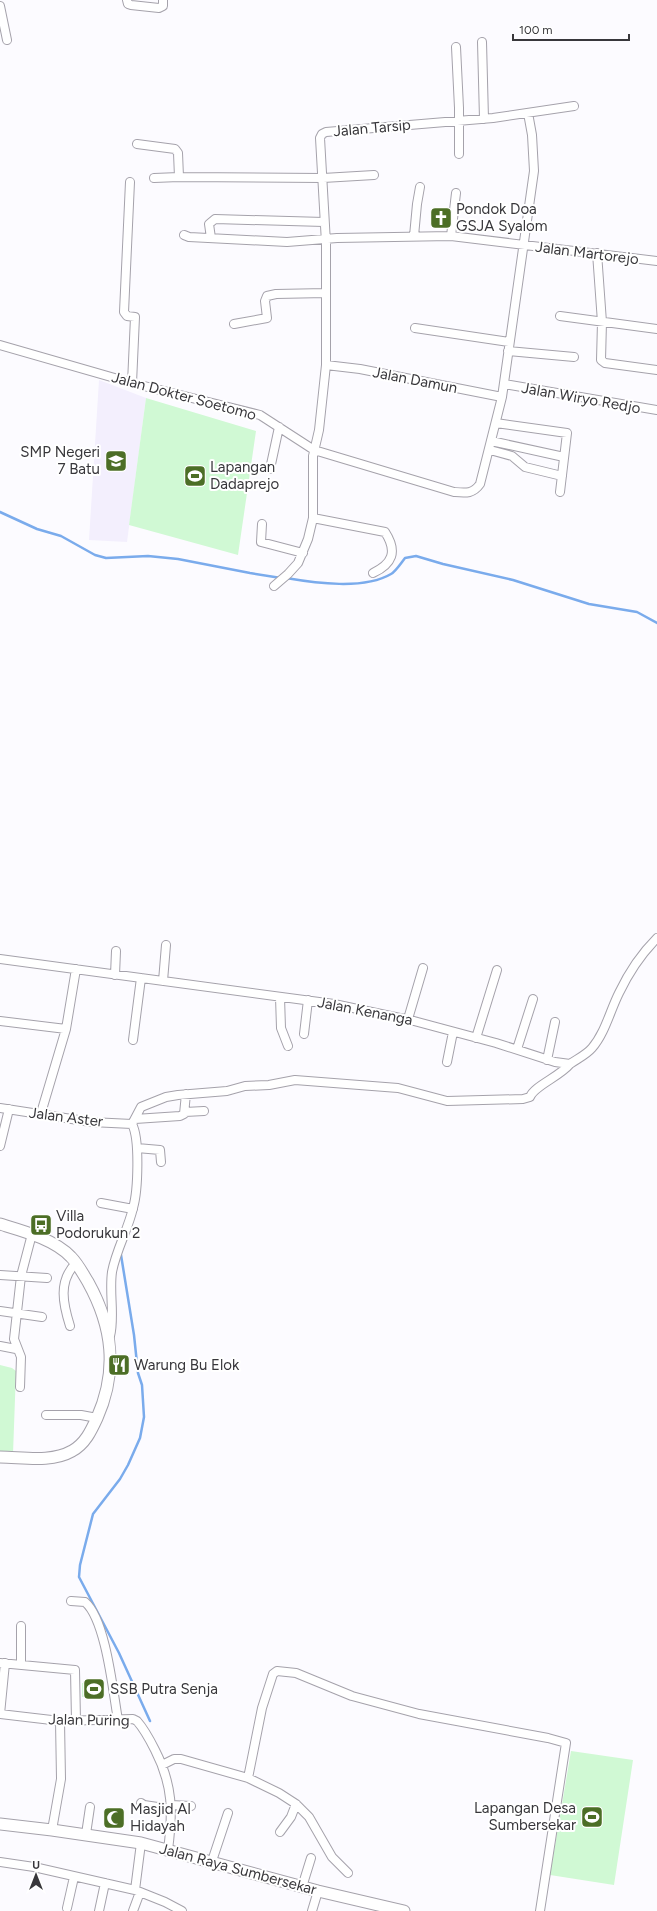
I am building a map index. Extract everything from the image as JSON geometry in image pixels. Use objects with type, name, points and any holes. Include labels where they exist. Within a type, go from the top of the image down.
[{"type":"main road","points":[[0,1224],[32,1234],[63,1251],[76,1263],[96,1297],[109,1339],[111,1353],[110,1374],[106,1394],[97,1418],[86,1439],[71,1452],[53,1457],[0,1457]]},
{"type":"main road","name":"Jalan Raya Sumbersekar","points":[[0,1824],[86,1834],[141,1843],[212,1861],[302,1887],[404,1911]]},
{"type":"street","points":[[127,0],[128,4],[131,5],[159,8],[163,6],[163,0]]},
{"type":"street","points":[[0,6],[7,40]]},
{"type":"street","points":[[482,42],[484,119]]},
{"type":"street","points":[[456,47],[459,154]]},
{"type":"street","name":"Jalan Tarsip","points":[[277,583],[288,574],[303,553],[313,518],[312,471],[326,365],[326,240],[320,138],[322,134],[326,132],[484,119],[574,106]]},
{"type":"street","points":[[528,113],[532,135],[534,171],[508,346],[502,397],[490,450],[512,456],[526,466],[562,476]]},
{"type":"street","points":[[137,144],[175,149],[178,153],[179,177]]},
{"type":"street","points":[[154,178],[323,178],[374,175]]},
{"type":"street","points":[[130,182],[124,312],[127,316],[135,317],[132,383]]},
{"type":"street","points":[[414,236],[420,187]]},
{"type":"street","points":[[451,236],[456,193]]},
{"type":"street","points":[[211,238],[209,224],[215,220],[324,222]]},
{"type":"street","name":"Jalan Martorejo","points":[[184,235],[287,242],[414,236],[451,236],[657,261]]},
{"type":"street","points":[[597,253],[602,322],[600,358],[602,362],[657,370]]},
{"type":"street","points":[[234,324],[267,318],[265,300],[268,296],[326,293]]},
{"type":"street","points":[[560,316],[657,329]]},
{"type":"street","points":[[415,328],[508,346],[574,356]]},
{"type":"street","name":"Jalan Dokter Soetomo","points":[[0,344],[132,383],[234,407],[260,415],[314,450],[454,492],[469,493],[476,491],[480,484],[490,450]]},
{"type":"street","name":"Jalan Damun","points":[[326,365],[360,369],[502,397]]},
{"type":"street","name":"Jalan Wiryo Redjo","points":[[504,384],[657,410]]},
{"type":"street","points":[[496,423],[565,432],[568,435],[560,492]]},
{"type":"street","points":[[270,469],[279,427]]},
{"type":"street","points":[[491,442],[564,456]]},
{"type":"street","points":[[313,518],[385,532],[389,538],[391,546],[391,559],[385,567],[373,573]]},
{"type":"street","points":[[262,524],[262,542],[303,553]]},
{"type":"street","points":[[109,1339],[112,1320],[110,1293],[114,1263],[133,1209],[137,1148],[134,1121],[136,1113],[144,1105],[166,1097],[227,1091],[249,1085],[269,1085],[294,1080],[398,1088],[447,1101],[523,1099],[530,1097],[534,1090],[559,1075],[570,1064],[587,1053],[598,1040],[624,983],[649,946],[657,938]]},
{"type":"street","points":[[163,981],[166,945]]},
{"type":"street","points":[[115,975],[116,951]]},
{"type":"street","name":"Jalan Kenanga","points":[[0,959],[334,1004],[408,1019],[517,1049],[547,1060],[570,1064]]},
{"type":"street","points":[[408,1019],[423,968]]},
{"type":"street","points":[[41,1113],[66,1029],[76,969]]},
{"type":"street","points":[[476,1038],[497,970]]},
{"type":"street","points":[[132,1040],[141,978]]},
{"type":"street","points":[[280,997],[281,1028],[288,1046]]},
{"type":"street","points":[[517,1049],[533,999]]},
{"type":"street","points":[[304,1034],[308,1000]]},
{"type":"street","points":[[0,1021],[66,1029]]},
{"type":"street","points":[[547,1060],[555,1022]]},
{"type":"street","points":[[447,1062],[453,1032]]},
{"type":"street","points":[[185,1112],[186,1094]]},
{"type":"street","name":"Jalan Aster","points":[[0,1108],[41,1113],[90,1122],[134,1121],[175,1117],[180,1116],[185,1112],[204,1112]]},
{"type":"street","points":[[0,1146],[9,1109]]},
{"type":"street","points":[[137,1148],[160,1150],[161,1162]]},
{"type":"street","points":[[101,1203],[133,1209]]},
{"type":"street","points":[[20,1387],[21,1357],[20,1353],[16,1349],[14,1339],[21,1276],[32,1234]]},
{"type":"street","points":[[70,1326],[64,1308],[63,1291],[67,1273],[76,1263]]},
{"type":"street","points":[[0,1275],[47,1278]]},
{"type":"street","points":[[0,1311],[42,1317]]},
{"type":"street","points":[[0,1346],[16,1349]]},
{"type":"street","points":[[46,1415],[81,1415],[97,1418]]},
{"type":"street","points":[[71,1601],[85,1602],[93,1614],[106,1647],[118,1720]]},
{"type":"street","points":[[21,1626],[21,1665]]},
{"type":"street","points":[[0,1714],[2,1663],[73,1669],[76,1672],[76,1721]]},
{"type":"street","points":[[248,1778],[262,1708],[273,1674],[277,1671],[296,1673],[352,1696],[419,1714],[548,1738],[566,1743],[540,1911]]},
{"type":"street","name":"Jalan Puring","points":[[0,1714],[60,1721],[132,1719],[138,1721],[147,1734],[162,1765],[169,1786],[171,1807],[168,1850]]},
{"type":"street","points":[[52,1830],[61,1779],[60,1721]]},
{"type":"street","points":[[162,1765],[174,1759],[181,1759],[248,1778],[279,1793],[296,1804],[309,1817],[332,1857],[348,1873]]},
{"type":"street","points":[[141,1803],[144,1805],[171,1807],[191,1806]]},
{"type":"street","points":[[280,1832],[291,1817],[296,1804]]},
{"type":"street","points":[[86,1834],[90,1807]]},
{"type":"street","points":[[212,1861],[228,1813]]},
{"type":"street","points":[[133,1911],[137,1891],[141,1843]]},
{"type":"street","points":[[302,1887],[311,1858]]},
{"type":"street","points":[[0,1862],[74,1876],[137,1891],[165,1902],[182,1911]]},
{"type":"street","points":[[67,1908],[74,1876]]},
{"type":"street","points":[[99,1911],[105,1883]]},
{"type":"street","points":[[312,1911],[318,1891]]},
{"type":"shaded area","name":"SMP Negeri 7 Batu","points":[[99,380],[146,398],[127,542],[89,540]]},
{"type":"green space","name":"Lapangan Dadaprejo","points":[[146,398],[256,431],[238,555],[129,525]]},
{"type":"green space","points":[[0,1365],[12,1368],[16,1371],[13,1454],[0,1454]]},
{"type":"green space","name":"SSB Putra Senja","points":[[82,1683],[105,1683],[105,1695],[82,1697]]},
{"type":"green space","name":"Lapangan Desa Sumbersekar","points":[[571,1751],[633,1760],[614,1885],[550,1875]]},
{"type":"waterway","points":[[0,512],[37,529],[61,536],[95,555],[106,558],[148,556],[178,559],[281,578]]},
{"type":"waterway","points":[[286,578],[339,584],[367,582],[380,579],[391,574],[397,569],[405,558],[416,556],[443,564],[513,580],[589,604],[637,612],[657,623]]},
{"type":"waterway","points":[[121,1255],[134,1335],[138,1373],[142,1385],[144,1417],[140,1438],[128,1465],[120,1479],[93,1514],[80,1565],[79,1577],[119,1653],[150,1721]]},
{"type":"place","name":"Pondok Doa GSJA Syalom","points":[[441,218]]},
{"type":"place","name":"SMP Negeri 7 Batu","points":[[116,461]]},
{"type":"place","name":"Lapangan Dadaprejo","points":[[195,476]]},
{"type":"place","name":"Villa Podorukun 2","points":[[41,1225]]},
{"type":"place","name":"Warung Bu Elok","points":[[119,1365]]},
{"type":"place","name":"SSB Putra Senja","points":[[94,1689]]},
{"type":"place","name":"Lapangan Desa Sumbersekar","points":[[592,1817]]},
{"type":"place","name":"Masjid Al Hidayah","points":[[114,1818]]}]
